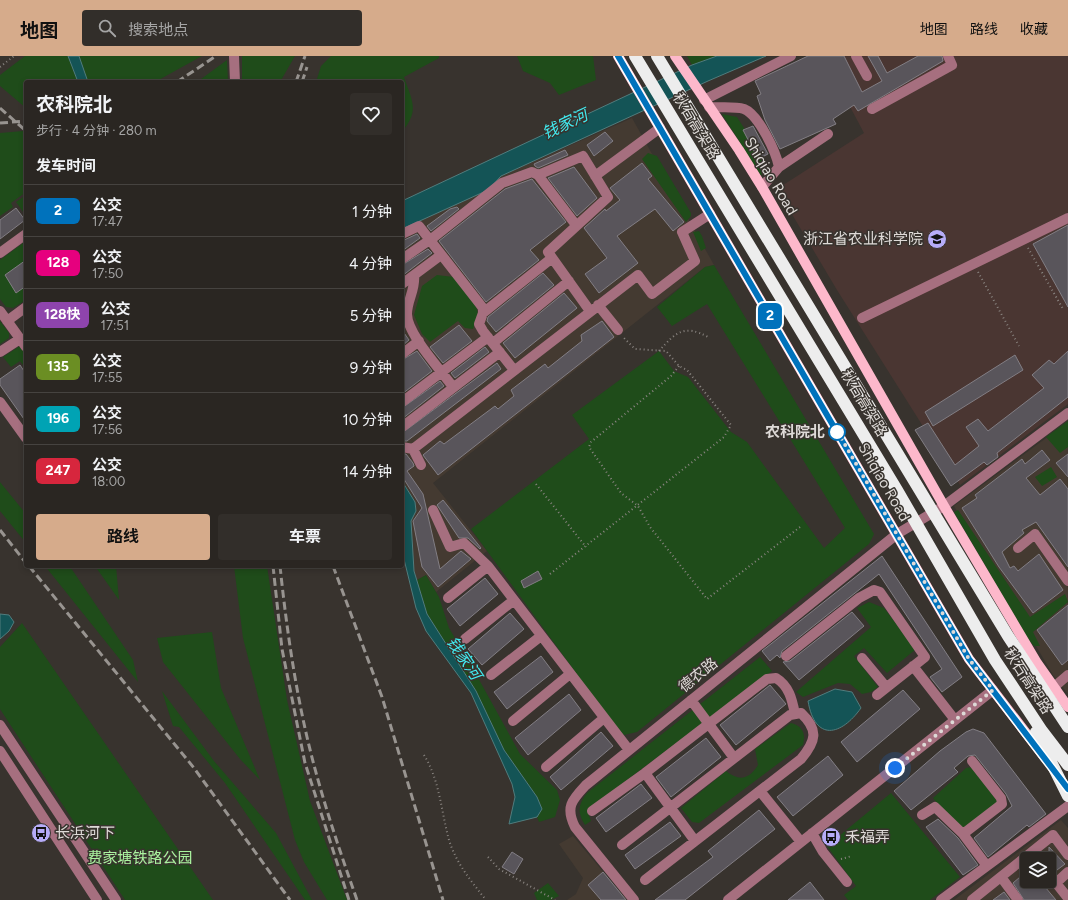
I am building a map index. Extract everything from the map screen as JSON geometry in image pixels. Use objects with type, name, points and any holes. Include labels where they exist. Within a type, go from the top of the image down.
[{"type":"highway","name":"秋石高架路","points":[[635,56],[897,490],[995,660],[1019,697],[1068,765]]},
{"type":"highway","name":"秋石高架路","points":[[657,56],[1008,636],[1068,727]]},
{"type":"highway","points":[[1019,697],[1068,796]]},
{"type":"main road","name":"Shiqiao Road","points":[[618,56],[969,659],[1068,789]]},
{"type":"main road","name":"Shiqiao Road","points":[[677,59],[762,187],[944,506],[1037,664],[1068,707]]},
{"type":"street","points":[[234,56],[235,80]]},
{"type":"street","points":[[705,100],[791,56]]},
{"type":"street","points":[[856,56],[867,76]]},
{"type":"street","points":[[872,109],[952,65],[948,56]]},
{"type":"street","points":[[705,100],[744,109],[757,120],[777,159],[779,167]]},
{"type":"street","points":[[595,176],[660,128]]},
{"type":"street","points":[[762,187],[779,167],[828,134]]},
{"type":"street","points":[[538,175],[583,156],[608,197],[548,252],[569,281],[594,308],[618,330]]},
{"type":"street","points":[[404,258],[434,237],[502,182],[532,172],[538,175],[576,225]]},
{"type":"street","points":[[404,447],[413,449],[638,274],[652,294],[695,261],[682,232],[710,214]]},
{"type":"street","points":[[862,318],[1068,218]]},
{"type":"street","points":[[404,233],[419,226],[428,240],[482,308],[484,313]]},
{"type":"street","points":[[0,253],[24,235]]},
{"type":"street","points":[[404,282],[441,255]]},
{"type":"street","points":[[514,370],[479,324],[484,313],[552,258]]},
{"type":"street","points":[[414,275],[415,284],[406,305],[406,329],[419,341],[453,387]]},
{"type":"street","points":[[404,400],[442,372],[490,340],[569,281]]},
{"type":"street","points":[[7,321],[24,309]]},
{"type":"street","points":[[0,311],[23,343],[0,352]]},
{"type":"street","points":[[404,352],[419,341]]},
{"type":"street","points":[[404,425],[500,352]]},
{"type":"street","points":[[0,402],[24,435]]},
{"type":"street","name":"德农路","points":[[634,900],[575,826],[570,816],[570,808],[574,798],[586,785],[897,534],[944,506],[1068,413]]},
{"type":"street","points":[[413,449],[422,465]]},
{"type":"street","points":[[433,510],[450,547],[464,543],[488,566],[629,750]]},
{"type":"street","points":[[1018,548],[1035,534],[1068,581]]},
{"type":"street","points":[[448,598],[488,566]]},
{"type":"street","points":[[786,656],[859,598],[874,590],[880,592],[925,657],[877,695]]},
{"type":"street","points":[[465,639],[514,600]]},
{"type":"street","points":[[491,675],[541,636]]},
{"type":"street","points":[[862,658],[886,687]]},
{"type":"street","points":[[913,666],[956,720]]},
{"type":"street","points":[[513,721],[570,674]]},
{"type":"street","points":[[1054,686],[1068,675]]},
{"type":"street","points":[[592,811],[645,773],[767,679],[776,678],[784,683],[790,694],[795,714]]},
{"type":"street","points":[[728,900],[993,690]]},
{"type":"street","points":[[691,700],[734,758]]},
{"type":"street","points":[[622,845],[790,715],[802,713],[812,727],[815,737],[811,748],[801,759],[645,880]]},
{"type":"street","points":[[546,767],[604,718]]},
{"type":"street","points":[[0,725],[116,900]]},
{"type":"street","points":[[0,751],[97,900]]},
{"type":"street","points":[[963,834],[1002,804],[1001,798],[972,762]]},
{"type":"street","points":[[645,773],[695,841]]},
{"type":"street","points":[[760,790],[800,842]]},
{"type":"street","points":[[941,900],[1068,806]]},
{"type":"street","points":[[922,815],[935,807],[963,834],[987,866]]},
{"type":"street","points":[[812,833],[823,852],[847,882]]},
{"type":"street","points":[[972,900],[1053,835],[1068,856]]},
{"type":"street","points":[[1068,872],[1056,883],[1068,898]]},
{"type":"street","points":[[1001,877],[1018,900]]},
{"type":"path","points":[[0,68],[14,56]]},
{"type":"path","points":[[1024,240],[1063,309]]},
{"type":"path","points":[[973,264],[1019,346]]},
{"type":"path","points":[[550,574],[724,437],[731,425],[687,370],[679,366],[666,351],[635,350],[618,330]]},
{"type":"path","points":[[659,351],[678,332],[687,330],[696,331],[708,337]]},
{"type":"path","points":[[679,366],[671,376],[591,442],[589,447],[621,494],[638,506],[650,527],[707,599],[800,528]]},
{"type":"path","points":[[536,484],[586,546]]},
{"type":"path","points":[[424,755],[434,773],[453,852],[463,870],[486,900]]},
{"type":"path","points":[[488,857],[499,869],[555,900]]},
{"type":"shaded area","name":"浙江省农业科学院","points":[[823,56],[1068,56],[1068,404],[960,485],[837,290],[777,189],[864,133]]},
{"type":"shaded area","points":[[632,118],[714,265],[705,267],[433,483],[487,551],[436,592],[426,575],[417,580],[414,571],[411,521],[416,511],[415,502],[404,484],[404,228],[488,190],[501,176]]},
{"type":"shaded area","points":[[1068,422],[1068,694],[1053,675],[954,506]]},
{"type":"shaded area","points":[[1061,820],[1068,828],[1068,900],[954,900]]},
{"type":"shaded area","points":[[573,836],[627,900],[567,900],[576,894],[583,878],[559,844]]},
{"type":"green space","points":[[25,56],[68,56],[77,80],[24,80],[24,106],[0,86],[0,75]]},
{"type":"green space","points":[[79,56],[202,56],[159,80],[87,80]]},
{"type":"green space","points":[[242,56],[295,56],[281,80],[242,80]]},
{"type":"green space","points":[[331,56],[439,56],[439,58],[404,77],[412,99],[413,111],[411,118],[404,129],[404,80],[317,80],[321,66]]},
{"type":"green space","points":[[517,56],[593,56],[596,80],[559,95],[550,83],[523,71]]},
{"type":"green space","points":[[687,56],[717,56],[692,65]]},
{"type":"green space","points":[[227,60],[228,80],[200,80]]},
{"type":"green space","points":[[722,114],[737,117],[765,161],[765,168],[761,176]]},
{"type":"green space","points":[[24,132],[24,193],[11,203],[13,207],[0,216],[0,133]]},
{"type":"green space","points":[[648,153],[657,156],[691,213],[691,216],[686,222],[642,159]]},
{"type":"green space","points":[[24,196],[24,213],[16,202]]},
{"type":"green space","points":[[699,231],[706,248],[701,251],[693,232]]},
{"type":"green space","points":[[24,242],[24,301],[13,308],[6,307],[0,299],[0,260]]},
{"type":"green space","points":[[714,265],[874,534],[869,544],[637,732],[624,735],[617,729],[471,529],[589,439],[572,415],[659,351],[674,371],[688,377],[731,432],[747,442],[824,548],[845,528],[707,304],[672,326],[657,307],[705,267]]},
{"type":"green space","points":[[437,275],[454,277],[476,306],[478,314],[473,329],[465,328],[458,321],[430,342],[422,334],[414,315],[422,286]]},
{"type":"green space","points":[[0,321],[9,333],[9,338],[0,344]]},
{"type":"green space","points":[[20,346],[24,352],[24,366],[20,361],[11,367],[3,357]]},
{"type":"green space","points":[[1068,421],[1068,447],[1060,453],[1046,437]]},
{"type":"green space","points":[[1051,467],[1057,477],[1042,486],[1035,477]]},
{"type":"green space","points":[[0,482],[24,512],[24,541],[0,511]]},
{"type":"green space","points":[[958,510],[1030,617],[1065,594],[1068,602],[1033,632],[1040,646],[1034,646],[1028,639],[954,512]]},
{"type":"green space","points":[[47,568],[71,568],[133,660],[138,682]]},
{"type":"green space","points":[[96,568],[116,568],[119,600]]},
{"type":"green space","points":[[234,568],[267,568],[287,700],[310,801],[347,900],[327,900],[304,862],[295,840],[243,638]]},
{"type":"green space","points":[[426,575],[439,597],[449,628],[520,754],[557,790],[560,800],[555,817],[539,822],[537,817],[542,809],[537,797],[504,750],[476,691],[427,614],[417,580]]},
{"type":"green space","points":[[869,602],[884,608],[916,649],[887,673],[864,648],[854,656],[878,687],[871,692],[862,694],[850,684],[838,683],[803,697],[796,692],[871,627],[857,608]]},
{"type":"green space","name":"费家塘铁路公园","points":[[22,623],[213,900],[125,900],[0,709],[0,647]]},
{"type":"green space","points":[[212,632],[221,688],[260,780],[240,759],[163,662],[157,638]]},
{"type":"green space","points":[[760,657],[772,671],[587,810],[591,821],[585,825],[582,821],[580,813],[580,805],[587,793]]},
{"type":"green space","points":[[162,691],[214,761],[276,833],[312,900],[305,900],[225,783],[179,727],[173,726]]},
{"type":"green space","points":[[791,723],[801,728],[803,731],[803,745],[699,823],[692,822],[681,808],[726,771],[740,778],[748,776],[758,765],[755,749]]},
{"type":"green space","points":[[972,767],[998,802],[964,829],[940,807],[933,798],[966,768]]},
{"type":"green space","points":[[891,793],[960,877],[930,900],[848,900],[844,895],[856,886],[827,846]]},
{"type":"green space","points":[[548,883],[559,896],[551,900],[537,900],[534,893]]},
{"type":"water","points":[[68,56],[79,56],[87,80],[77,80]]},
{"type":"water","points":[[717,56],[766,56],[501,176],[488,190],[404,228],[404,200],[692,65]]},
{"type":"water","points":[[404,484],[415,502],[416,511],[411,521],[414,571],[427,614],[476,691],[504,750],[537,797],[542,809],[537,817],[509,824],[515,797],[512,784],[471,693],[426,631],[416,608],[404,559]]},
{"type":"water","points":[[0,614],[9,615],[14,622],[9,631],[0,639]]},
{"type":"water","points":[[835,689],[852,692],[861,708],[845,724],[837,729],[823,729],[816,723],[811,714],[808,701]]},
{"type":"building","points":[[808,56],[844,56],[862,92],[882,81],[868,56],[878,56],[887,73],[918,56],[942,56],[943,61],[858,111],[854,105],[833,119],[836,124],[780,149],[765,120],[757,96],[761,94],[755,81]]},
{"type":"building","points":[[753,126],[768,154],[758,159],[743,130]]},
{"type":"building","points":[[605,132],[613,141],[594,156],[587,145]]},
{"type":"building","points":[[565,150],[568,155],[538,168],[534,164]]},
{"type":"building","points":[[642,163],[652,176],[648,179],[684,222],[673,231],[655,209],[617,236],[638,263],[599,293],[585,274],[607,258],[584,228],[605,209],[606,211],[620,200],[610,188]]},
{"type":"building","points":[[574,167],[597,198],[577,216],[548,178]]},
{"type":"building","points":[[532,179],[566,222],[530,250],[539,260],[486,302],[439,241],[505,189]]},
{"type":"building","points":[[457,207],[459,209],[431,231],[427,226],[450,209]]},
{"type":"building","points":[[16,208],[24,219],[24,221],[0,239],[0,220]]},
{"type":"building","points":[[1068,225],[1068,307],[1033,244]]},
{"type":"building","points":[[417,234],[420,238],[404,250],[404,240]]},
{"type":"building","points":[[428,249],[432,253],[404,274],[404,264]]},
{"type":"building","points":[[24,261],[24,287],[16,293],[5,275]]},
{"type":"building","points":[[543,273],[554,285],[496,332],[487,321],[488,317]]},
{"type":"building","points":[[564,293],[577,308],[515,358],[503,343]]},
{"type":"building","points":[[602,321],[614,337],[438,475],[423,455],[440,441],[444,444],[495,406],[498,409],[514,396],[511,390],[545,364],[548,368],[582,341],[581,335]]},
{"type":"building","points":[[459,325],[472,341],[443,363],[430,347]]},
{"type":"building","points":[[404,333],[409,340],[404,344]]},
{"type":"building","points":[[485,347],[489,352],[455,378],[451,373]]},
{"type":"building","points":[[417,351],[432,371],[404,392],[404,359]]},
{"type":"building","points":[[1068,351],[1068,397],[997,453],[998,457],[987,465],[984,462],[951,486],[915,430],[928,423],[955,465],[979,446],[966,427],[978,419],[988,431],[1044,388],[1032,375],[1049,360],[1054,364]]},
{"type":"building","points":[[1015,355],[1023,370],[933,426],[925,412]]},
{"type":"building","points":[[497,363],[501,369],[407,441],[404,441],[404,432]]},
{"type":"building","points":[[20,365],[24,371],[24,419],[0,385],[0,379]]},
{"type":"building","points":[[440,381],[444,386],[404,417],[404,407]]},
{"type":"building","points":[[1042,450],[1050,460],[1026,478],[1040,495],[1060,479],[1068,489],[1068,567],[1036,522],[1022,530],[1024,533],[1002,552],[1010,568],[1014,566],[1018,571],[1039,554],[1063,590],[1033,613],[999,567],[962,508],[977,498],[975,495],[1022,459],[1025,464]]},
{"type":"building","points":[[404,454],[406,454],[414,466],[407,471],[423,494],[440,569],[461,551],[471,559],[438,587],[422,567],[413,521],[422,508],[404,479]]},
{"type":"building","points":[[1068,454],[1068,477],[1056,463]]},
{"type":"building","points":[[443,500],[481,548],[480,549],[468,538],[459,538],[437,505]]},
{"type":"building","points":[[882,556],[962,677],[942,692],[930,677],[942,669],[879,574],[782,651],[780,658],[777,655],[770,661],[762,651]]},
{"type":"building","points":[[538,571],[542,579],[524,588],[521,581]]},
{"type":"building","points":[[485,578],[498,594],[460,626],[447,609]]},
{"type":"building","points":[[1068,605],[1068,660],[1062,665],[1037,630]]},
{"type":"building","points":[[852,612],[864,626],[799,680],[783,662],[790,661]]},
{"type":"building","points":[[510,613],[524,629],[482,665],[468,649]]},
{"type":"building","points":[[541,656],[553,672],[507,709],[494,692]]},
{"type":"building","points":[[770,685],[786,704],[736,745],[720,725]]},
{"type":"building","points":[[903,690],[920,709],[857,762],[841,742]]},
{"type":"building","points":[[569,694],[581,710],[528,755],[515,738]]},
{"type":"building","points":[[973,729],[984,733],[1046,814],[1029,827],[1027,825],[988,857],[974,838],[1012,806],[1006,794],[975,755],[968,756],[954,768],[958,772],[911,810],[894,791],[940,751],[966,732]]},
{"type":"building","points":[[601,732],[613,746],[561,790],[550,777]]},
{"type":"building","points":[[706,738],[721,757],[671,797],[656,777]]},
{"type":"building","points":[[828,756],[843,775],[793,816],[777,797]]},
{"type":"building","points":[[641,784],[652,798],[606,832],[596,818]]},
{"type":"building","points":[[759,810],[775,829],[685,900],[655,900],[713,857],[708,851]]},
{"type":"building","points":[[938,819],[958,838],[978,865],[963,875],[926,827]]},
{"type":"building","points":[[670,822],[681,836],[635,869],[625,855]]},
{"type":"building","points":[[1049,847],[1054,852],[1049,852]]},
{"type":"building","points":[[512,852],[523,859],[514,874],[502,867]]},
{"type":"building","points":[[1056,854],[1065,864],[1056,871]]},
{"type":"building","points":[[603,872],[626,900],[601,900],[588,885]]},
{"type":"building","points":[[1020,877],[1020,888],[1046,888],[1056,900],[1024,900],[1013,883]]},
{"type":"building","points":[[810,882],[824,900],[788,900]]},
{"type":"building","points":[[1004,892],[1010,900],[993,900]]},
{"type":"railway","points":[[180,80],[216,56]]},
{"type":"railway","points":[[297,80],[305,56]]},
{"type":"railway","points":[[303,80],[307,67]]},
{"type":"railway","points":[[0,108],[24,129]]},
{"type":"railway","points":[[0,123],[24,121]]},
{"type":"railway","points":[[0,530],[24,560]]},
{"type":"railway","points":[[31,568],[194,768],[290,900]]},
{"type":"railway","points":[[273,568],[282,649],[305,763],[349,900]]},
{"type":"railway","points":[[280,568],[291,652],[307,737],[330,819],[357,900]]},
{"type":"railway","points":[[334,568],[382,697],[443,900]]},
{"type":"bus line","name":"2","points":[[618,56],[969,659],[1068,789]]},
{"type":"place","name":"浙江省农业科学院","points":[[937,239]]},
{"type":"place","name":"农科院北","points":[[837,432]]},
{"type":"place","name":"长浜河下","points":[[41,833]]},
{"type":"place","name":"禾福弄","points":[[831,837]]},
{"type":"route","points":[[837,432],[836,429],[969,659],[993,690],[895,768]]},
{"type":"water label","name":"钱家河","points":[[565,124]]},
{"type":"water label","name":"钱家河","points":[[464,658]]}]
